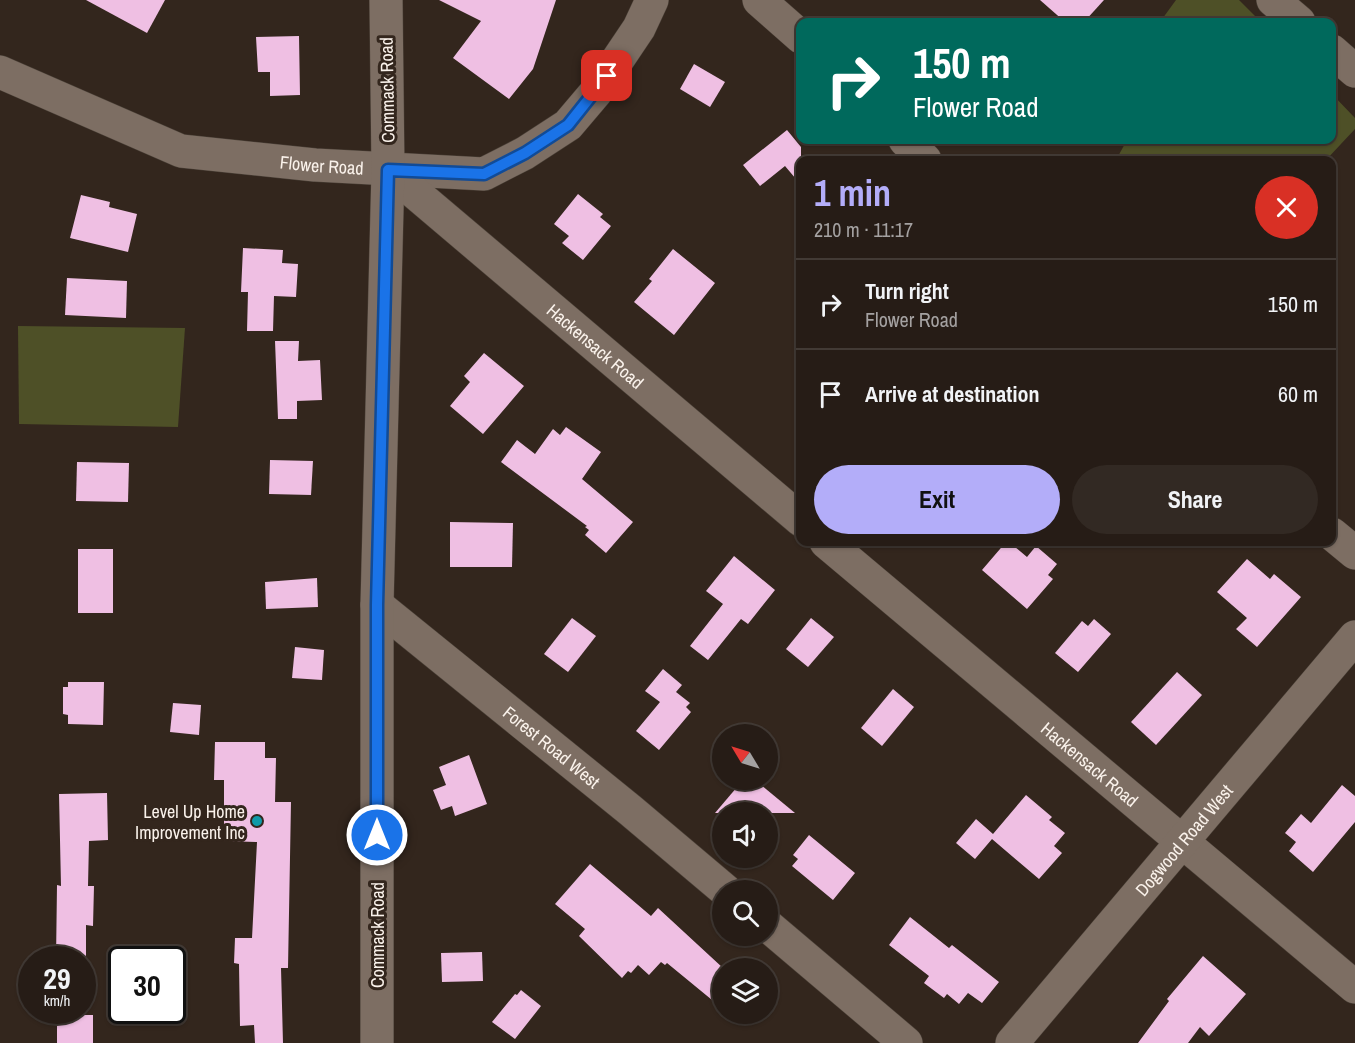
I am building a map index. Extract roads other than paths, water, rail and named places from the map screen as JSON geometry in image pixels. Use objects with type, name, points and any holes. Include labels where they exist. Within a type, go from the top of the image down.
[{"type":"street","name":"Commack Road","points":[[377,1043],[377,605],[388,170],[386,0]]},
{"type":"street","name":"Flower Road","points":[[0,72],[181,151],[315,165],[484,174],[534,147],[568,125],[596,92],[639,28],[652,0]]},
{"type":"street","points":[[759,0],[796,33]]},
{"type":"street","points":[[1273,0],[1294,18]]},
{"type":"street","points":[[1336,54],[1355,71]]},
{"type":"street","points":[[909,144],[921,156]]},
{"type":"street","name":"Hackensack Road","points":[[388,170],[796,516]]},
{"type":"street","points":[[1336,537],[1355,553]]},
{"type":"street","name":"Hackensack Road","points":[[831,546],[1355,987]]},
{"type":"street","name":"Forest Road West","points":[[377,605],[713,880]]},
{"type":"street","name":"Dogwood Road West","points":[[1012,1043],[1355,637]]},
{"type":"street","points":[[778,934],[906,1043]]},
{"type":"place","name":"Level Up Home Improvement Inc","points":[[257,821]]}]
